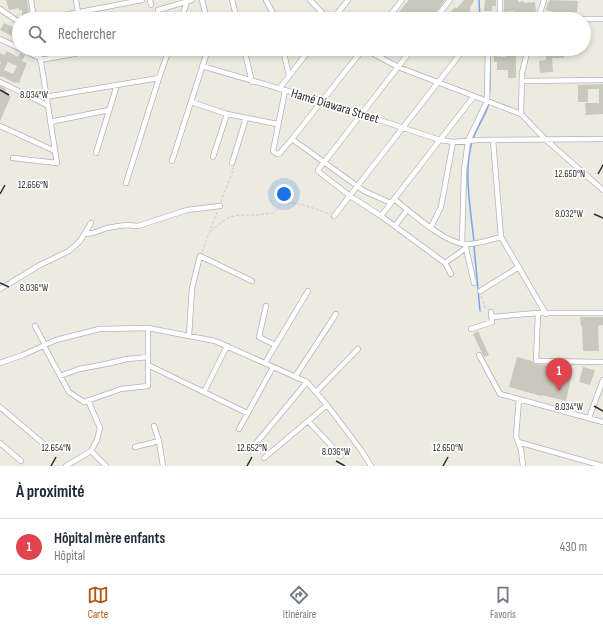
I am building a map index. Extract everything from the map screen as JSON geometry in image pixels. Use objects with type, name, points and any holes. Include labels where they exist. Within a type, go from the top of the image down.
[{"type":"street","points":[[31,0],[33,12]]},
{"type":"street","points":[[76,0],[78,12],[114,3],[142,0]]},
{"type":"street","points":[[150,0],[151,6]]},
{"type":"street","points":[[202,0],[205,12]]},
{"type":"street","points":[[232,0],[235,12]]},
{"type":"street","points":[[266,0],[272,12]]},
{"type":"street","points":[[310,0],[321,12]]},
{"type":"street","points":[[339,12],[348,0]]},
{"type":"street","points":[[393,12],[402,0]]},
{"type":"street","points":[[441,12],[450,0]]},
{"type":"street","points":[[500,0],[500,12]]},
{"type":"street","points":[[540,12],[544,0]]},
{"type":"street","points":[[158,10],[189,1]]},
{"type":"street","points":[[184,12],[189,1]]},
{"type":"street","points":[[0,9],[12,17]]},
{"type":"street","points":[[591,19],[603,19]]},
{"type":"street","points":[[0,39],[12,44]]},
{"type":"street","points":[[35,56],[40,59],[58,56]]},
{"type":"street","points":[[13,158],[57,163],[39,56]]},
{"type":"street","points":[[126,183],[167,56]]},
{"type":"street","points":[[172,161],[206,56]]},
{"type":"street","points":[[246,56],[252,82]]},
{"type":"street","points":[[285,56],[289,76]]},
{"type":"street","points":[[278,89],[304,56]]},
{"type":"street","points":[[285,91],[272,151],[274,153],[280,153],[358,56]]},
{"type":"street","points":[[377,56],[398,67],[437,83],[521,114],[545,139],[603,190]]},
{"type":"street","points":[[407,56],[319,168],[319,172],[350,196],[381,216],[445,263],[451,274]]},
{"type":"street","points":[[334,216],[458,56]]},
{"type":"street","points":[[474,283],[465,245],[464,172],[469,141],[489,102],[488,56]]},
{"type":"street","points":[[521,114],[522,73],[526,56]]},
{"type":"street","name":"Hamé Diawara Street","points":[[202,66],[252,82],[322,101],[440,140],[453,142],[478,140],[603,139]]},
{"type":"street","points":[[46,97],[159,78]]},
{"type":"street","points":[[523,81],[603,80]]},
{"type":"street","points":[[0,82],[47,105]]},
{"type":"street","points":[[96,153],[117,85]]},
{"type":"street","points":[[381,216],[474,96]]},
{"type":"street","points":[[191,102],[227,114],[277,124]]},
{"type":"street","points":[[50,122],[109,110]]},
{"type":"street","points":[[213,157],[227,114]]},
{"type":"street","points":[[232,163],[246,118]]},
{"type":"street","points":[[0,126],[55,151]]},
{"type":"street","points":[[292,139],[364,191],[392,201],[444,236],[465,245],[501,237]]},
{"type":"street","points":[[493,140],[501,237],[546,314]]},
{"type":"street","points":[[431,227],[441,207],[453,142]]},
{"type":"street","points":[[85,234],[125,225],[138,226],[187,210],[220,206]]},
{"type":"street","points":[[395,226],[407,210]]},
{"type":"street","points":[[0,289],[40,265],[69,251],[80,241],[91,223]]},
{"type":"street","points":[[445,263],[465,245]]},
{"type":"street","points":[[189,336],[192,288],[200,256],[252,281]]},
{"type":"street","points":[[480,291],[519,267]]},
{"type":"street","points":[[265,363],[308,291]]},
{"type":"street","points":[[266,306],[259,337],[276,345]]},
{"type":"street","points":[[538,313],[536,361],[603,362]]},
{"type":"street","points":[[471,329],[492,322],[491,315],[603,313]]},
{"type":"street","points":[[295,377],[336,314]]},
{"type":"street","points":[[35,326],[60,376],[70,392],[84,402],[121,388],[148,386],[148,328]]},
{"type":"street","points":[[0,363],[23,355],[56,340],[99,329],[148,328],[215,341],[307,382],[327,405],[361,450],[371,466]]},
{"type":"street","points":[[204,392],[227,346]]},
{"type":"street","points":[[316,392],[358,348]]},
{"type":"street","points":[[479,355],[500,394],[603,422]]},
{"type":"street","points":[[60,376],[79,368],[127,359],[148,357]]},
{"type":"street","points":[[148,365],[247,413]]},
{"type":"street","points":[[239,429],[273,367]]},
{"type":"street","points":[[589,418],[603,380]]},
{"type":"street","points":[[253,447],[307,382]]},
{"type":"street","points":[[520,399],[516,436],[521,450],[524,466]]},
{"type":"street","points":[[66,466],[91,451],[97,440],[100,428],[88,400]]},
{"type":"street","points":[[264,458],[327,405]]},
{"type":"street","points":[[0,408],[45,445]]},
{"type":"street","points":[[308,421],[341,456]]},
{"type":"street","points":[[154,426],[163,466]]},
{"type":"street","points":[[135,447],[158,441]]},
{"type":"street","points":[[518,442],[603,466]]},
{"type":"street","points":[[0,443],[21,460]]},
{"type":"street","points":[[91,451],[106,466]]},
{"type":"path","points":[[211,231],[227,218],[239,215],[273,213],[283,203],[308,205],[334,216]]},
{"type":"path","points":[[480,291],[487,312],[491,315]]},
{"type":"building","points":[[6,0],[27,0],[29,12],[22,12],[19,8],[9,10]]},
{"type":"building","points":[[409,0],[445,0],[436,12],[399,12]]},
{"type":"building","points":[[464,0],[474,0],[469,11],[470,12],[451,12],[455,7],[456,9]]},
{"type":"building","points":[[485,0],[496,0],[496,6],[492,6],[492,11],[484,11]]},
{"type":"building","points":[[504,0],[518,0],[518,2],[524,1],[524,3],[535,2],[536,12],[504,12]]},
{"type":"building","points":[[550,0],[578,1],[577,12],[554,12],[546,10]]},
{"type":"building","points":[[4,23],[12,27],[12,36],[0,30]]},
{"type":"building","points":[[7,51],[12,54],[12,56],[24,56],[22,61],[27,63],[19,83],[15,83],[1,76],[0,78],[0,53],[4,55]],"holes":[[[8,62],[17,66],[13,74],[4,70]]]},
{"type":"building","points":[[494,56],[516,56],[516,78],[508,78],[508,70],[497,70],[497,62],[494,62]]},
{"type":"building","points":[[546,56],[564,56],[564,58],[552,58],[553,72],[540,73],[539,61],[546,60]]},
{"type":"building","points":[[603,84],[603,114],[586,115],[585,103],[599,103],[599,89],[588,89],[588,102],[578,102],[578,85]]},
{"type":"building","points":[[0,86],[6,89],[5,93],[11,96],[0,121]]},
{"type":"building","points":[[580,317],[603,317],[603,325],[598,326],[599,351],[583,351],[582,326]]},
{"type":"building","points":[[478,331],[489,355],[484,357],[473,334]]},
{"type":"building","points":[[517,357],[532,361],[534,364],[548,365],[572,373],[566,401],[509,387]]},
{"type":"building","points":[[583,367],[595,370],[590,385],[579,382]]},
{"type":"waterway","points":[[479,0],[480,12]]},
{"type":"waterway","points":[[489,98],[490,58]]},
{"type":"waterway","points":[[473,139],[489,102]]},
{"type":"waterway","points":[[472,142],[469,154],[468,179],[474,242]]},
{"type":"waterway","points":[[474,246],[480,311]]},
{"type":"place","name":"Hôpital mère enfants","points":[[559,391]]}]
